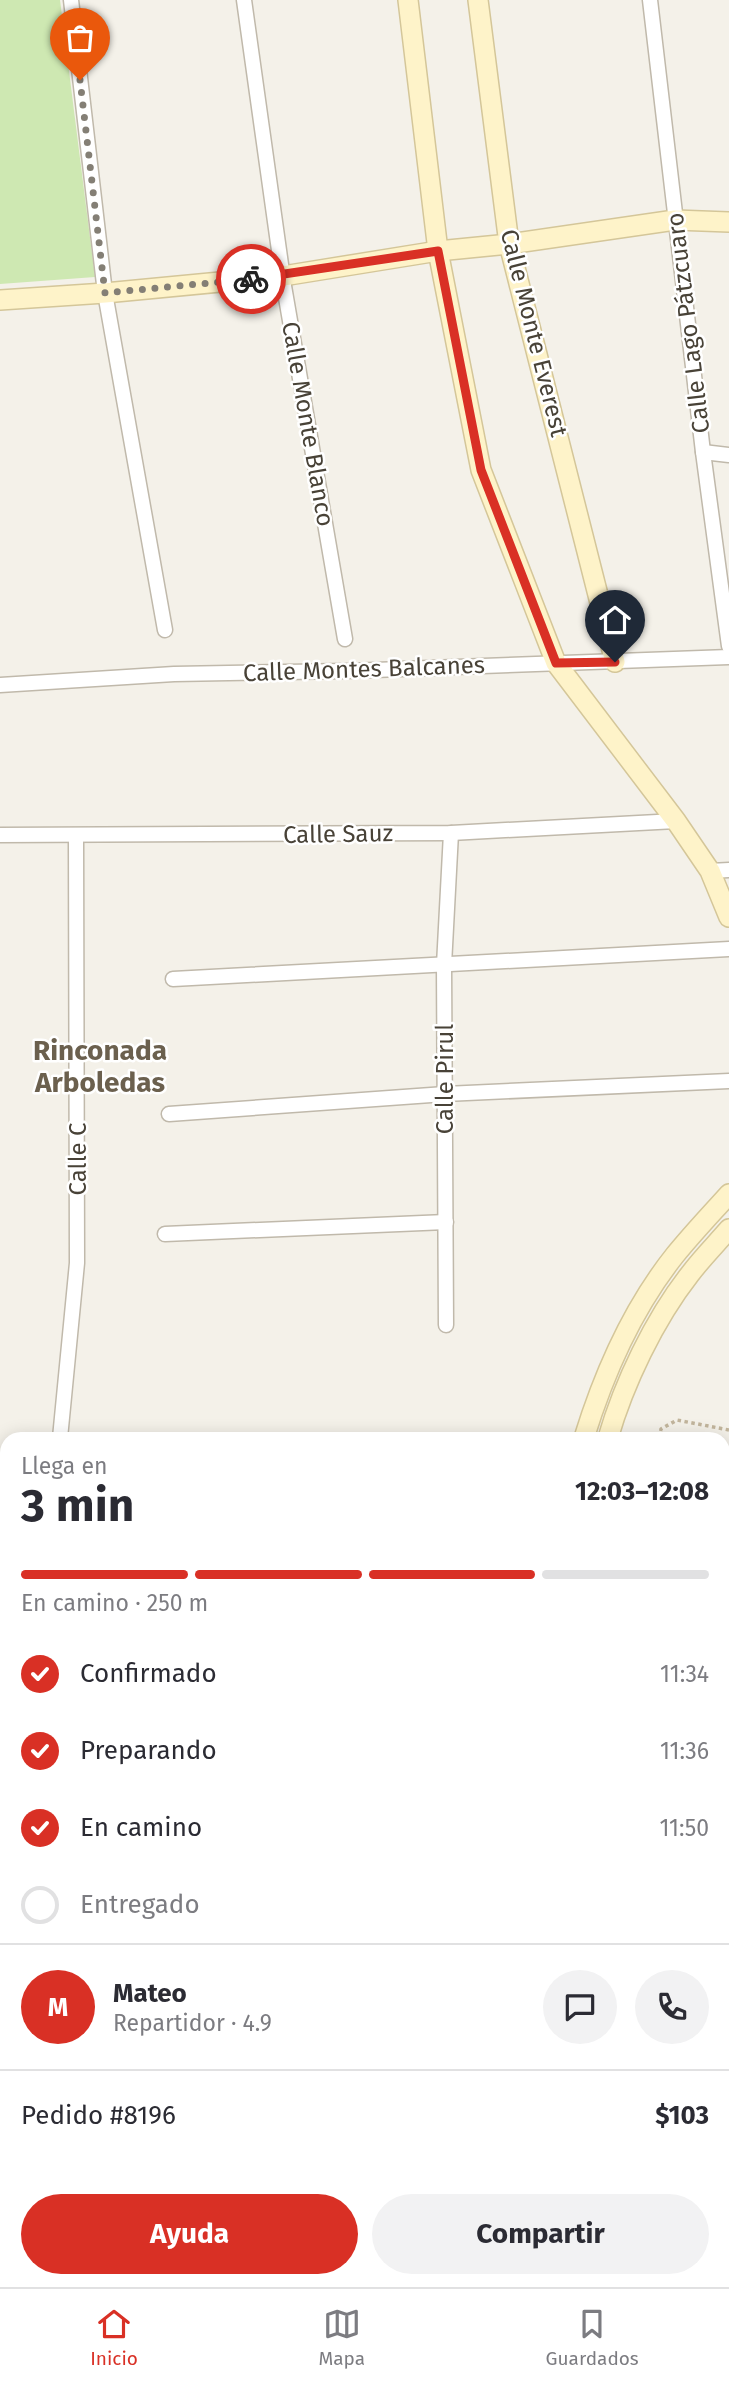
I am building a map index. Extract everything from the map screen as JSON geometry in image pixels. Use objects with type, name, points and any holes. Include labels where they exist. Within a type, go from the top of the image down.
[{"type":"main road","points":[[408,0],[438,251],[481,470],[556,663],[677,821],[720,871],[729,917]]},
{"type":"main road","name":"Calle Monte Everest","points":[[478,0],[509,244],[615,662]]},
{"type":"main road","points":[[0,300],[283,276],[438,251],[509,244],[675,219],[729,222]]},
{"type":"main road","points":[[586,1432],[600,1387],[629,1325],[674,1256],[726,1204]]},
{"type":"main road","points":[[610,1432],[619,1398],[648,1339],[688,1275],[729,1229]]},
{"type":"street","points":[[71,0],[105,293],[165,630]]},
{"type":"street","name":"Calle Monte Blanco","points":[[244,0],[283,276],[345,639]]},
{"type":"street","name":"Calle Lago Pátzcuaro","points":[[650,0],[703,452],[729,646]]},
{"type":"street","points":[[703,452],[729,455]]},
{"type":"street","name":"Calle Montes Balcanes","points":[[0,685],[174,674],[347,671],[729,657]]},
{"type":"street","name":"Calle Sauz","points":[[0,835],[451,833],[677,821]]},
{"type":"street","name":"Calle Pirul","points":[[446,1325],[444,965],[451,833]]},
{"type":"street","name":"Calle C","points":[[61,1432],[77,1263],[76,836]]},
{"type":"street","points":[[173,979],[729,949]]},
{"type":"street","points":[[169,1114],[445,1094],[729,1081]]},
{"type":"street","points":[[165,1234],[446,1222]]},
{"type":"path","points":[[661,1432],[661,1429],[677,1420],[729,1430]]},
{"type":"green space","points":[[0,0],[60,0],[95,277],[0,284]]},
{"type":"way so far","points":[[80,80],[105,293],[251,279]]},
{"type":"district","name":"Rinconada Arboledas","points":[[100,1066]]},
{"type":"route","points":[[251,279],[438,251],[481,470],[556,663],[615,662]]}]
